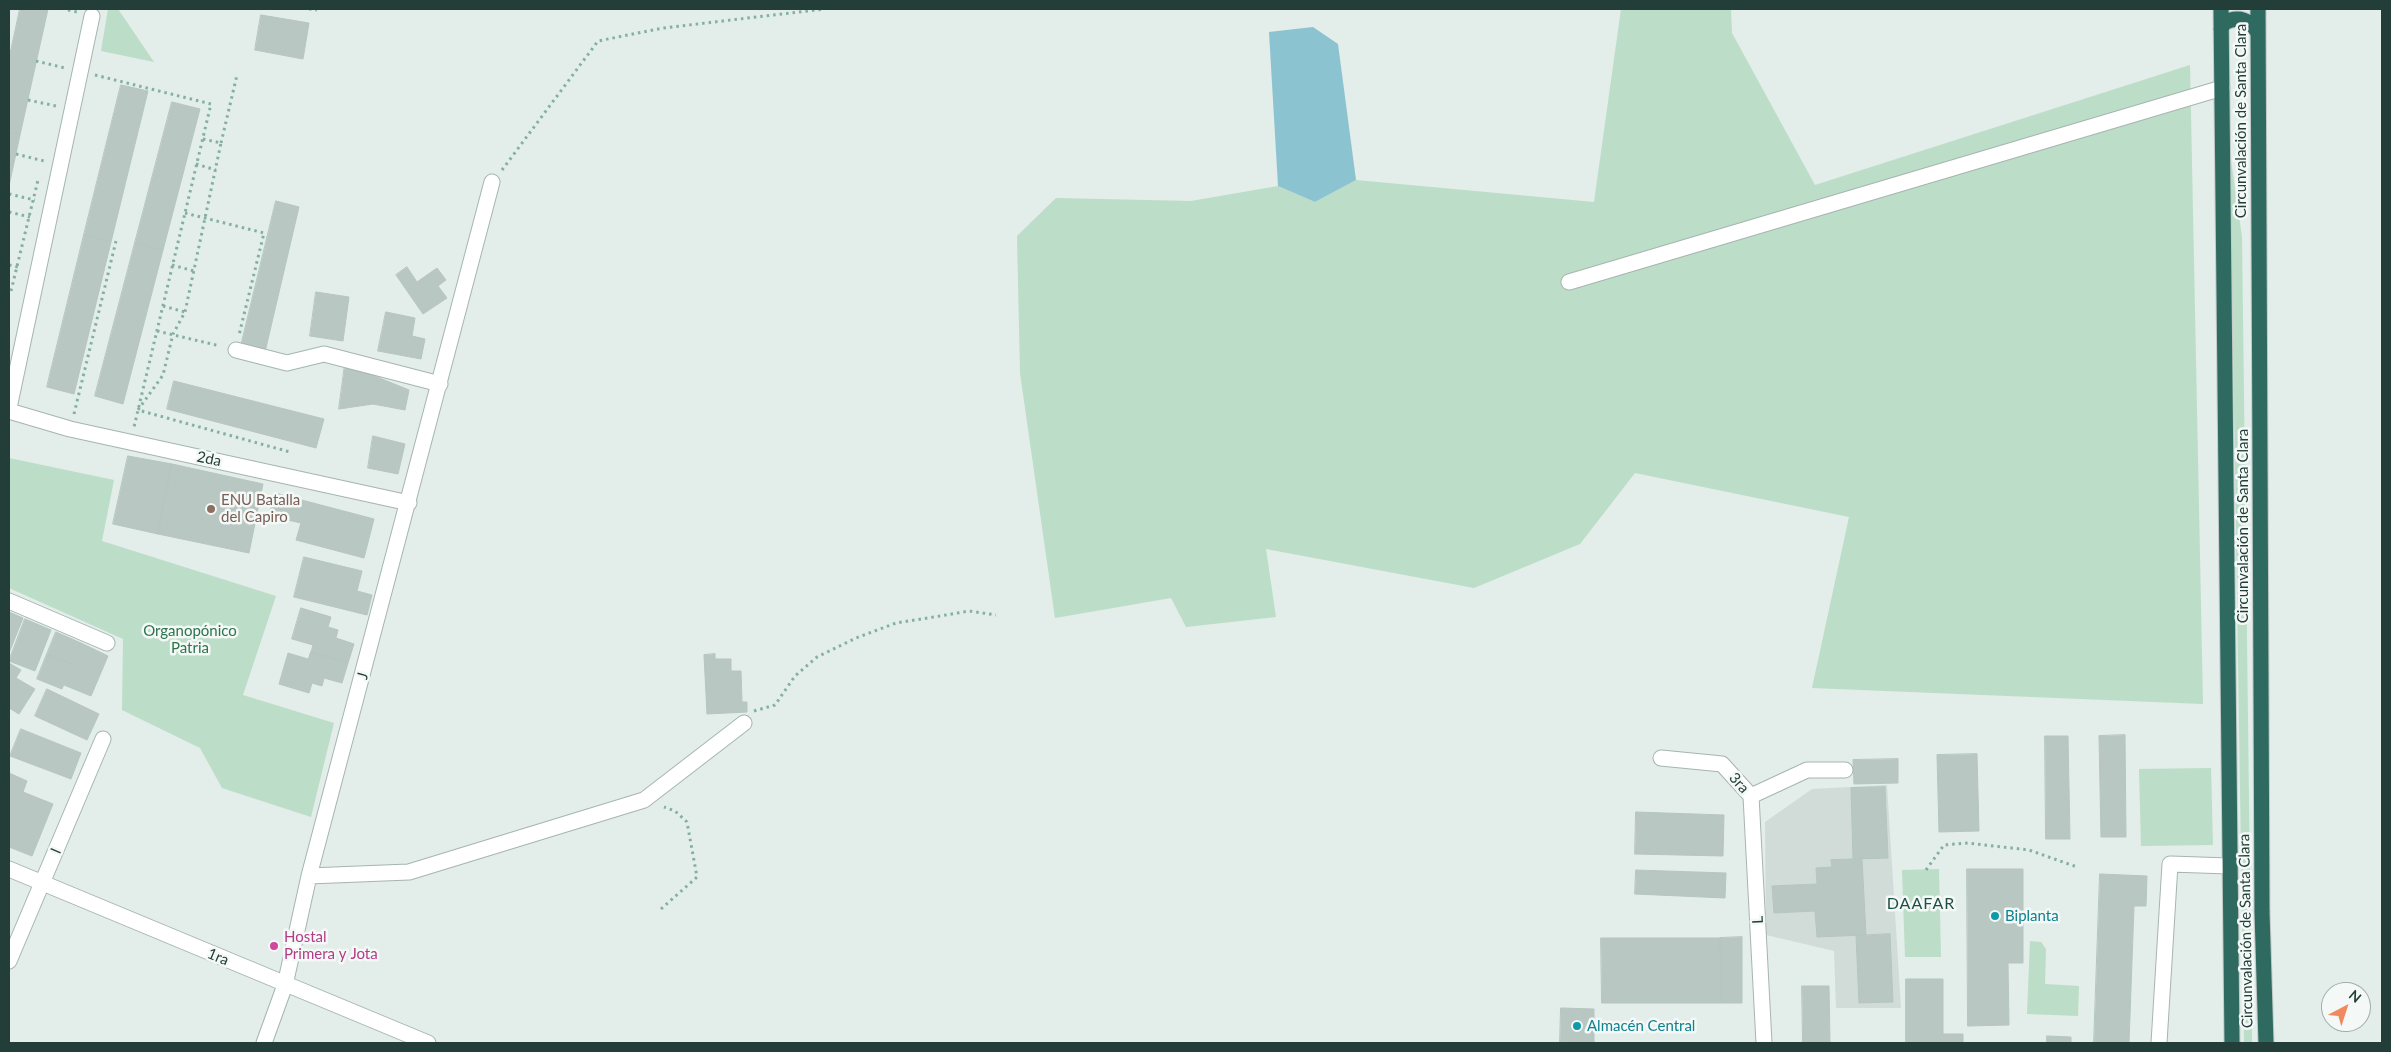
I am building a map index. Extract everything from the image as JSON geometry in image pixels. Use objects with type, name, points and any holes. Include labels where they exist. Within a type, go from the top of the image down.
[{"type":"highway","name":"Circunvalación de Santa Clara","points":[[2221,9],[2232,1043]]},
{"type":"highway","name":"Circunvalación de Santa Clara","points":[[2258,9],[2262,902],[2266,1043]]},
{"type":"highway","points":[[2221,29],[2224,23],[2236,18],[2250,23],[2258,33]]},
{"type":"street","points":[[9,409],[92,16]]},
{"type":"street","points":[[1569,282],[2222,88]]},
{"type":"street","name":"J","points":[[264,1043],[285,985],[309,876],[409,503],[492,182]]},
{"type":"street","points":[[236,350],[287,363],[324,354],[440,384]]},
{"type":"street","name":"2da","points":[[9,409],[70,429],[409,503]]},
{"type":"street","points":[[9,600],[107,643]]},
{"type":"street","points":[[309,876],[409,872],[644,800],[744,723]]},
{"type":"street","name":"I","points":[[9,962],[103,740]]},
{"type":"street","name":"3ra","points":[[1660,758],[1722,764],[1751,796],[1807,770],[1845,770]]},
{"type":"street","name":"L","points":[[1751,796],[1764,1043]]},
{"type":"street","points":[[2159,1043],[2170,864],[2229,866]]},
{"type":"street","name":"1ra","points":[[9,869],[428,1043]]},
{"type":"path","points":[[309,9],[316,10]]},
{"type":"path","points":[[492,182],[598,41],[662,28],[825,9]]},
{"type":"path","points":[[36,61],[211,104],[130,442]]},
{"type":"path","points":[[138,410],[163,375],[174,334],[185,312],[237,75]]},
{"type":"path","points":[[28,100],[72,110]]},
{"type":"path","points":[[203,140],[221,144]]},
{"type":"path","points":[[16,154],[60,164]]},
{"type":"path","points":[[196,164],[216,170]]},
{"type":"path","points":[[9,194],[52,204]]},
{"type":"path","points":[[9,212],[48,221]]},
{"type":"path","points":[[157,331],[236,350],[264,233],[185,213]]},
{"type":"path","points":[[70,429],[116,241]]},
{"type":"path","points":[[172,265],[194,271]]},
{"type":"path","points":[[163,306],[185,312]]},
{"type":"path","points":[[138,410],[290,452]]},
{"type":"path","points":[[744,723],[752,712],[775,705],[795,676],[817,658],[856,638],[896,623],[969,611],[996,615]]},
{"type":"path","points":[[644,800],[675,811],[687,822],[697,877],[661,909]]},
{"type":"path","points":[[1926,870],[1944,845],[1968,843],[2029,850],[2077,867]]},
{"type":"shaded area","points":[[1887,785],[1901,1008],[1836,1008],[1834,951],[1766,935],[1765,822],[1812,789]]},
{"type":"green space","points":[[108,9],[118,9],[154,62],[101,51]]},
{"type":"green space","points":[[1621,9],[1731,9],[1732,33],[1815,185],[2190,65],[2203,704],[1812,688],[1849,517],[1635,473],[1580,544],[1474,588],[1266,549],[1276,617],[1186,627],[1171,598],[1055,618],[1020,373],[1017,236],[1056,198],[1191,201],[1278,186],[1315,202],[1356,180],[1594,202]]},
{"type":"green space","points":[[2230,153],[2242,237],[2252,1043],[2244,1043]]},
{"type":"green space","name":"Organopónico Patria","points":[[9,458],[114,480],[102,541],[276,596],[243,695],[334,723],[311,817],[222,788],[200,748],[122,710],[123,639],[9,588]]},
{"type":"green space","points":[[2211,768],[2213,845],[2141,846],[2139,769]]},
{"type":"green space","points":[[1939,869],[1941,957],[1905,957],[1902,870]]},
{"type":"green space","points":[[2030,941],[2041,942],[2046,949],[2045,984],[2079,986],[2078,1016],[2027,1014]]},
{"type":"water","points":[[1313,27],[1338,44],[1356,180],[1315,202],[1278,186],[1269,32]]},
{"type":"building","points":[[20,9],[48,9],[20,135],[9,132],[9,59]]},
{"type":"building","points":[[261,15],[309,23],[303,59],[255,50]]},
{"type":"building","points":[[121,85],[148,91],[111,242],[84,235]]},
{"type":"building","points":[[172,102],[200,109],[163,250],[135,243]]},
{"type":"building","points":[[9,132],[20,135],[9,186]]},
{"type":"building","points":[[276,201],[299,207],[265,352],[241,346]]},
{"type":"building","points":[[84,235],[111,242],[74,394],[47,387]]},
{"type":"building","points":[[135,243],[163,250],[123,404],[95,396]]},
{"type":"building","points":[[407,267],[417,282],[437,268],[446,280],[438,286],[447,298],[423,314],[396,275]]},
{"type":"building","points":[[316,292],[349,297],[343,341],[310,336]]},
{"type":"building","points":[[386,312],[415,318],[412,336],[425,339],[421,359],[378,351]]},
{"type":"building","points":[[345,364],[409,390],[405,410],[373,404],[339,409]]},
{"type":"building","points":[[174,381],[324,419],[316,448],[167,409]]},
{"type":"building","points":[[373,436],[405,444],[398,474],[368,468]]},
{"type":"building","points":[[128,456],[172,464],[158,534],[113,524]]},
{"type":"building","name":"ENU Batalla del Capiro","points":[[172,464],[263,484],[249,553],[158,534]]},
{"type":"building","points":[[275,493],[374,519],[364,558],[296,540],[301,523],[269,516]]},
{"type":"building","points":[[304,557],[362,571],[357,591],[372,595],[367,615],[294,597]]},
{"type":"building","points":[[301,608],[331,617],[328,627],[338,630],[336,638],[354,644],[348,663],[311,652],[313,645],[292,639]]},
{"type":"building","points":[[9,612],[23,618],[9,653]]},
{"type":"building","points":[[25,619],[51,630],[35,671],[9,661]]},
{"type":"building","points":[[56,632],[81,643],[72,664],[47,654]]},
{"type":"building","points":[[81,643],[108,656],[91,696],[64,685]]},
{"type":"building","points":[[311,652],[348,663],[342,683],[324,678],[322,686],[312,683],[309,693],[279,684],[288,653],[308,659]]},
{"type":"building","points":[[47,654],[72,664],[62,689],[37,679]]},
{"type":"building","points":[[715,654],[715,659],[731,659],[731,671],[741,671],[742,702],[747,702],[747,712],[707,714],[704,655]]},
{"type":"building","points":[[9,663],[21,670],[16,678],[35,689],[19,714],[9,708]]},
{"type":"building","points":[[47,689],[99,714],[87,740],[35,716]]},
{"type":"building","points":[[21,729],[81,753],[71,779],[10,756]]},
{"type":"building","points":[[2125,735],[2126,837],[2101,837],[2099,736]]},
{"type":"building","points":[[2045,736],[2068,736],[2070,839],[2046,839]]},
{"type":"building","points":[[1977,754],[1979,831],[1939,832],[1937,755]]},
{"type":"building","points":[[1898,759],[1898,783],[1854,784],[1853,760]]},
{"type":"building","points":[[9,773],[27,781],[23,792],[53,804],[32,856],[9,847]]},
{"type":"building","points":[[1885,787],[1888,858],[1853,859],[1851,788]]},
{"type":"building","points":[[1636,812],[1724,815],[1723,856],[1635,854]]},
{"type":"building","points":[[1862,859],[1866,935],[1817,937],[1815,911],[1774,913],[1772,886],[1817,884],[1816,868],[1832,867],[1831,860]]},
{"type":"building","name":"Biplanta","points":[[1967,869],[2023,869],[2023,963],[2008,963],[2009,1025],[1968,1026]]},
{"type":"building","points":[[1636,870],[1726,873],[1725,898],[1635,894]]},
{"type":"building","name":"Biplanta","points":[[2100,874],[2147,876],[2146,906],[2134,906],[2129,1043],[2094,1043]]},
{"type":"building","points":[[1890,934],[1893,1002],[1859,1003],[1856,936]]},
{"type":"building","points":[[1742,937],[1742,1003],[1721,1003],[1720,938]]},
{"type":"building","points":[[1601,938],[1720,938],[1721,1003],[1602,1003]]},
{"type":"building","points":[[1906,979],[1943,979],[1943,1034],[1963,1034],[1963,1043],[1906,1043]]},
{"type":"building","points":[[1802,986],[1829,986],[1830,1043],[1803,1043]]},
{"type":"building","name":"Almacén Central","points":[[1561,1008],[1594,1009],[1594,1043],[1560,1043]]},
{"type":"building","points":[[2047,1036],[2071,1037],[2071,1043],[2047,1043]]},
{"type":"place","name":"ENU Batalla del Capiro","points":[[211,509]]},
{"type":"place","name":"Biplanta","points":[[1995,916]]},
{"type":"place","name":"Hostal Primera y Jota","points":[[274,946]]},
{"type":"place","name":"Almacén Central","points":[[1577,1026]]},
{"type":"district","name":"DAAFAR","points":[[1921,904]]}]
